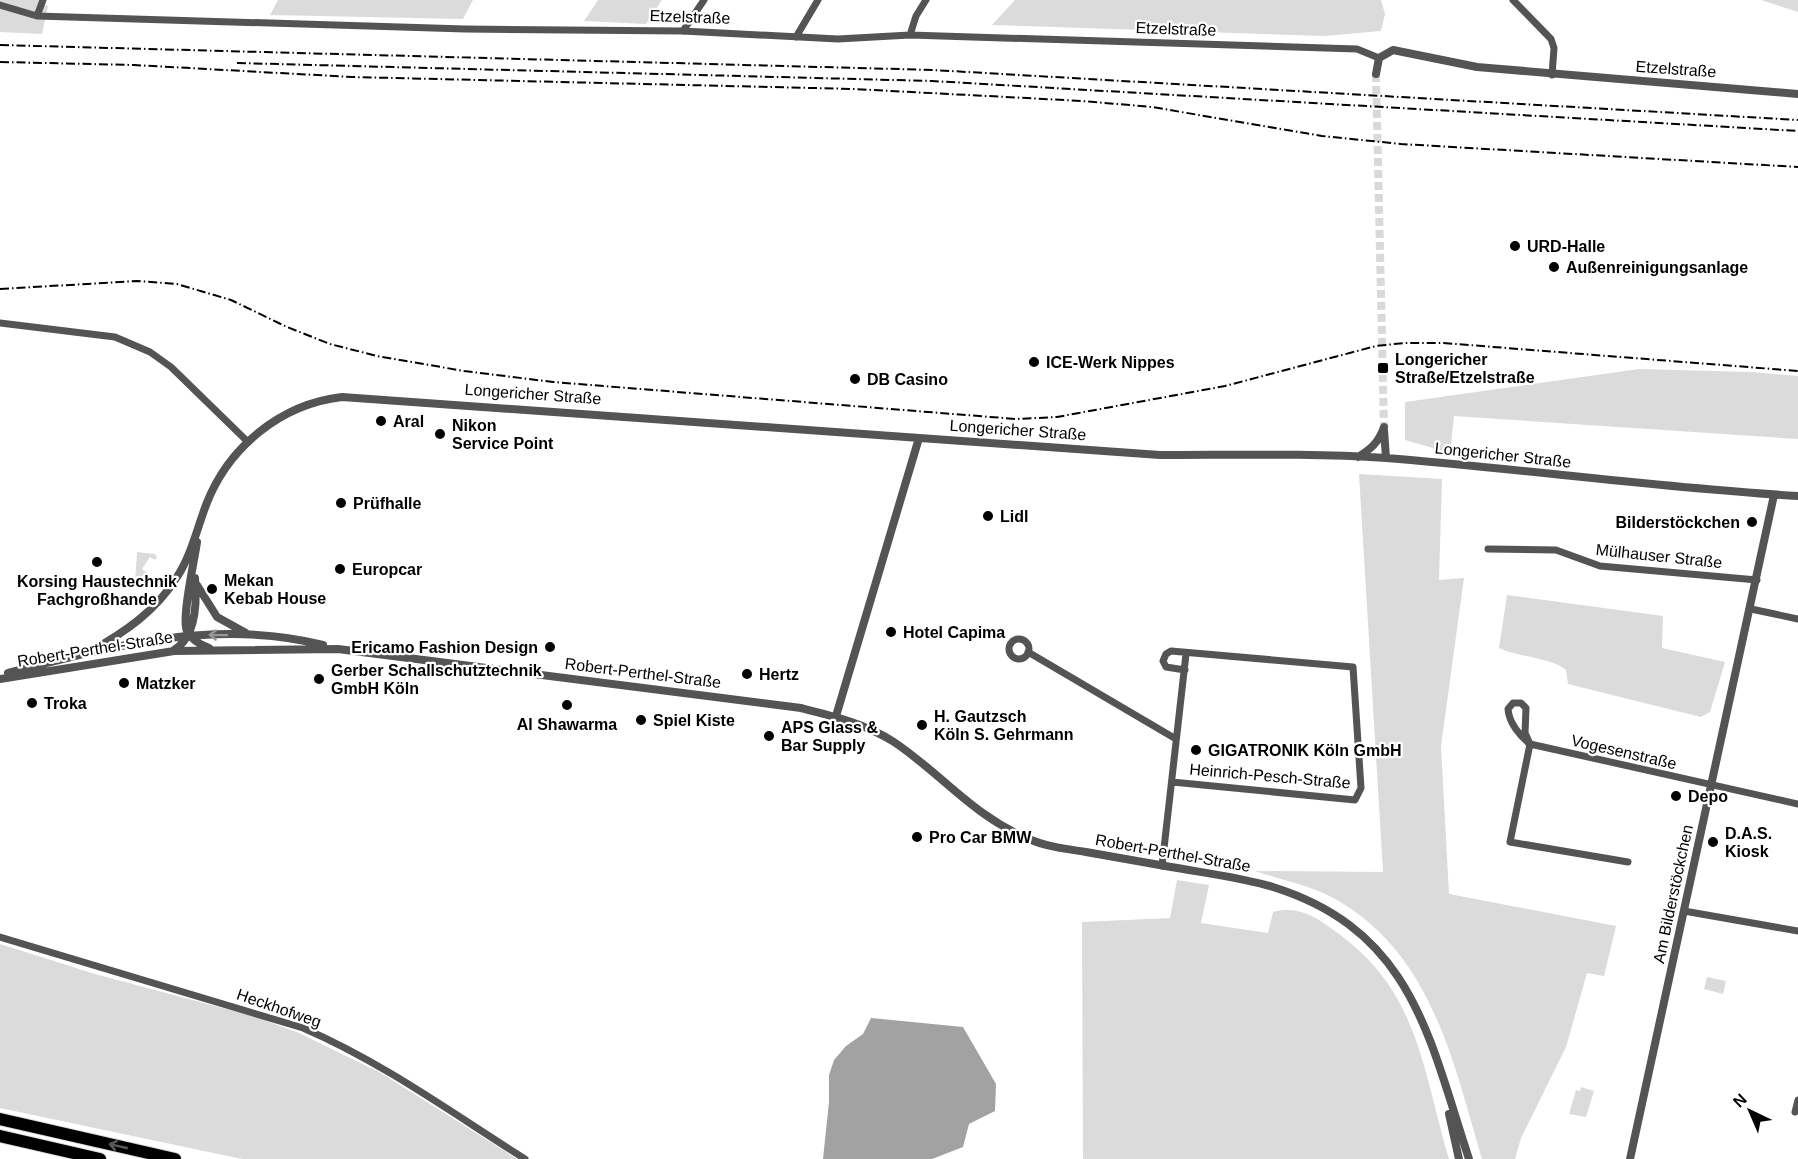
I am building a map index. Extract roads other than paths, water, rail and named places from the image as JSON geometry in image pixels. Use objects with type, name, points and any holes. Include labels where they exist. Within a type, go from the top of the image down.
[{"type":"highway","points":[[0,1119],[175,1159]]},
{"type":"highway","points":[[0,1136],[100,1159]]},
{"type":"street","points":[[37,16],[43,0]]},
{"type":"street","points":[[683,31],[704,0]]},
{"type":"street","points":[[796,37],[818,0]]},
{"type":"street","points":[[910,35],[916,16],[926,0]]},
{"type":"street","points":[[1513,0],[1551,39],[1554,48],[1552,75]]},
{"type":"street","name":"Etzelstraße","points":[[0,5],[37,16],[465,28],[683,31],[838,39],[910,35],[1357,49],[1378,58],[1388,51],[1403,50],[1449,63],[1552,75],[1798,94]]},
{"type":"street","points":[[1376,74],[1378,58]]},
{"type":"street","points":[[0,323],[116,337],[150,352],[171,367],[248,442]]},
{"type":"street","name":"Longericher Straße","points":[[92,651],[120,635],[150,611],[178,576],[218,480],[248,442],[294,409],[323,399],[363,396],[1160,455],[1251,453],[1386,458],[1655,486],[1798,496]]},
{"type":"street","points":[[1358,457],[1380,438],[1384,427],[1386,458]]},
{"type":"street","points":[[836,716],[919,438]]},
{"type":"street","name":"Am Bilderstöckchen","points":[[1630,1159],[1774,495]]},
{"type":"street","name":"Longericher Straße","points":[[190,634],[185,621],[200,526]]},
{"type":"street","name":"Mülhauser Straße","points":[[1488,549],[1556,550],[1600,566],[1757,580]]},
{"type":"street","name":"Longericher Straße","points":[[194,568],[200,593],[217,617],[252,636]]},
{"type":"street","name":"Longericher Straße","points":[[190,634],[196,581]]},
{"type":"street","points":[[1751,609],[1798,619]]},
{"type":"street","points":[[174,651],[185,644],[190,634],[201,645],[213,650]]},
{"type":"street","name":"Robert-Perthel-Straße","points":[[0,677],[92,651],[190,634],[252,636],[801,708],[836,716],[875,731],[892,741],[932,771],[981,814],[1017,834],[1051,846],[1273,887],[1313,903],[1346,923],[1380,954],[1406,987],[1428,1029],[1469,1159]]},
{"type":"street","name":"Robert-Perthel-Straße","points":[[0,677],[174,651],[338,649]]},
{"type":"street","points":[[1162,866],[1185,670],[1186,654],[1171,651],[1166,654],[1163,661],[1169,669],[1185,670]]},
{"type":"street","points":[[1028,652],[1176,739]]},
{"type":"street","name":"Heinrich-Pesch-Straße","points":[[1172,782],[1355,800],[1361,788],[1353,667],[1186,654]]},
{"type":"street","points":[[1530,744],[1520,735],[1509,717],[1508,709],[1513,703],[1521,703],[1526,708],[1525,733],[1530,744],[1510,842],[1629,862]]},
{"type":"street","name":"Vogesenstraße","points":[[1530,744],[1798,804]]},
{"type":"street","points":[[1684,911],[1798,931]]},
{"type":"street","name":"Heckhofweg","points":[[0,937],[303,1028],[341,1044],[525,1159]]},
{"type":"street","name":"Robert-Perthel-Straße","points":[[1443,1081],[1459,1159]]},
{"type":"street","points":[[1795,1112],[1798,1100]]},
{"type":"tunnel","points":[[1376,74],[1384,427]]},
{"type":"railway","points":[[0,45],[933,70],[1798,120]]},
{"type":"railway","points":[[0,62],[134,65],[352,77],[854,89],[1082,101],[1152,107],[1322,136],[1401,144],[1798,167]]},
{"type":"railway","points":[[237,63],[932,81],[1798,131]]},
{"type":"railway","points":[[0,289],[137,281],[177,284],[231,300],[287,327],[330,344],[377,356],[464,371],[553,382],[1016,419],[1057,417],[1225,386],[1376,346],[1404,343],[1443,343],[1798,371]]},
{"type":"place","name":"URD-Halle","points":[[1515,246]]},
{"type":"place","name":"Außenreinigungsanlage","points":[[1554,267]]},
{"type":"place","name":"ICE-Werk Nippes","points":[[1034,362]]},
{"type":"place","name":"Longericher Straße/Etzelstraße","points":[[1383,368]]},
{"type":"place","name":"DB Casino","points":[[855,379]]},
{"type":"place","name":"Aral","points":[[381,421]]},
{"type":"place","name":"Nikon Service Point","points":[[440,434]]},
{"type":"place","name":"Prüfhalle","points":[[341,503]]},
{"type":"place","name":"Lidl","points":[[988,516]]},
{"type":"place","name":"Bilderstöckchen","points":[[1752,522]]},
{"type":"place","name":"Korsing Haustechnik Fachgroßhande","points":[[97,562]]},
{"type":"place","name":"Europcar","points":[[340,569]]},
{"type":"place","name":"Mekan Kebab House","points":[[212,589]]},
{"type":"place","name":"Hotel Capima","points":[[891,632]]},
{"type":"place","name":"Ericamo Fashion Design","points":[[550,647]]},
{"type":"place","name":"Hertz","points":[[747,674]]},
{"type":"place","name":"Gerber Schallschutztechnik GmbH Köln","points":[[319,679]]},
{"type":"place","name":"Matzker","points":[[124,683]]},
{"type":"place","name":"Troka","points":[[32,703]]},
{"type":"place","name":"Al Shawarma","points":[[567,705]]},
{"type":"place","name":"Spiel Kiste","points":[[641,720]]},
{"type":"place","name":"H. Gautzsch Köln S. Gehrmann","points":[[922,725]]},
{"type":"place","name":"APS Glass & Bar Supply","points":[[769,736]]},
{"type":"place","name":"GIGATRONIK Köln GmbH","points":[[1196,750]]},
{"type":"place","name":"Depo","points":[[1676,796]]},
{"type":"place","name":"Pro Car BMW","points":[[917,837]]},
{"type":"place","name":"D.A.S. Kiosk","points":[[1713,842]]}]
